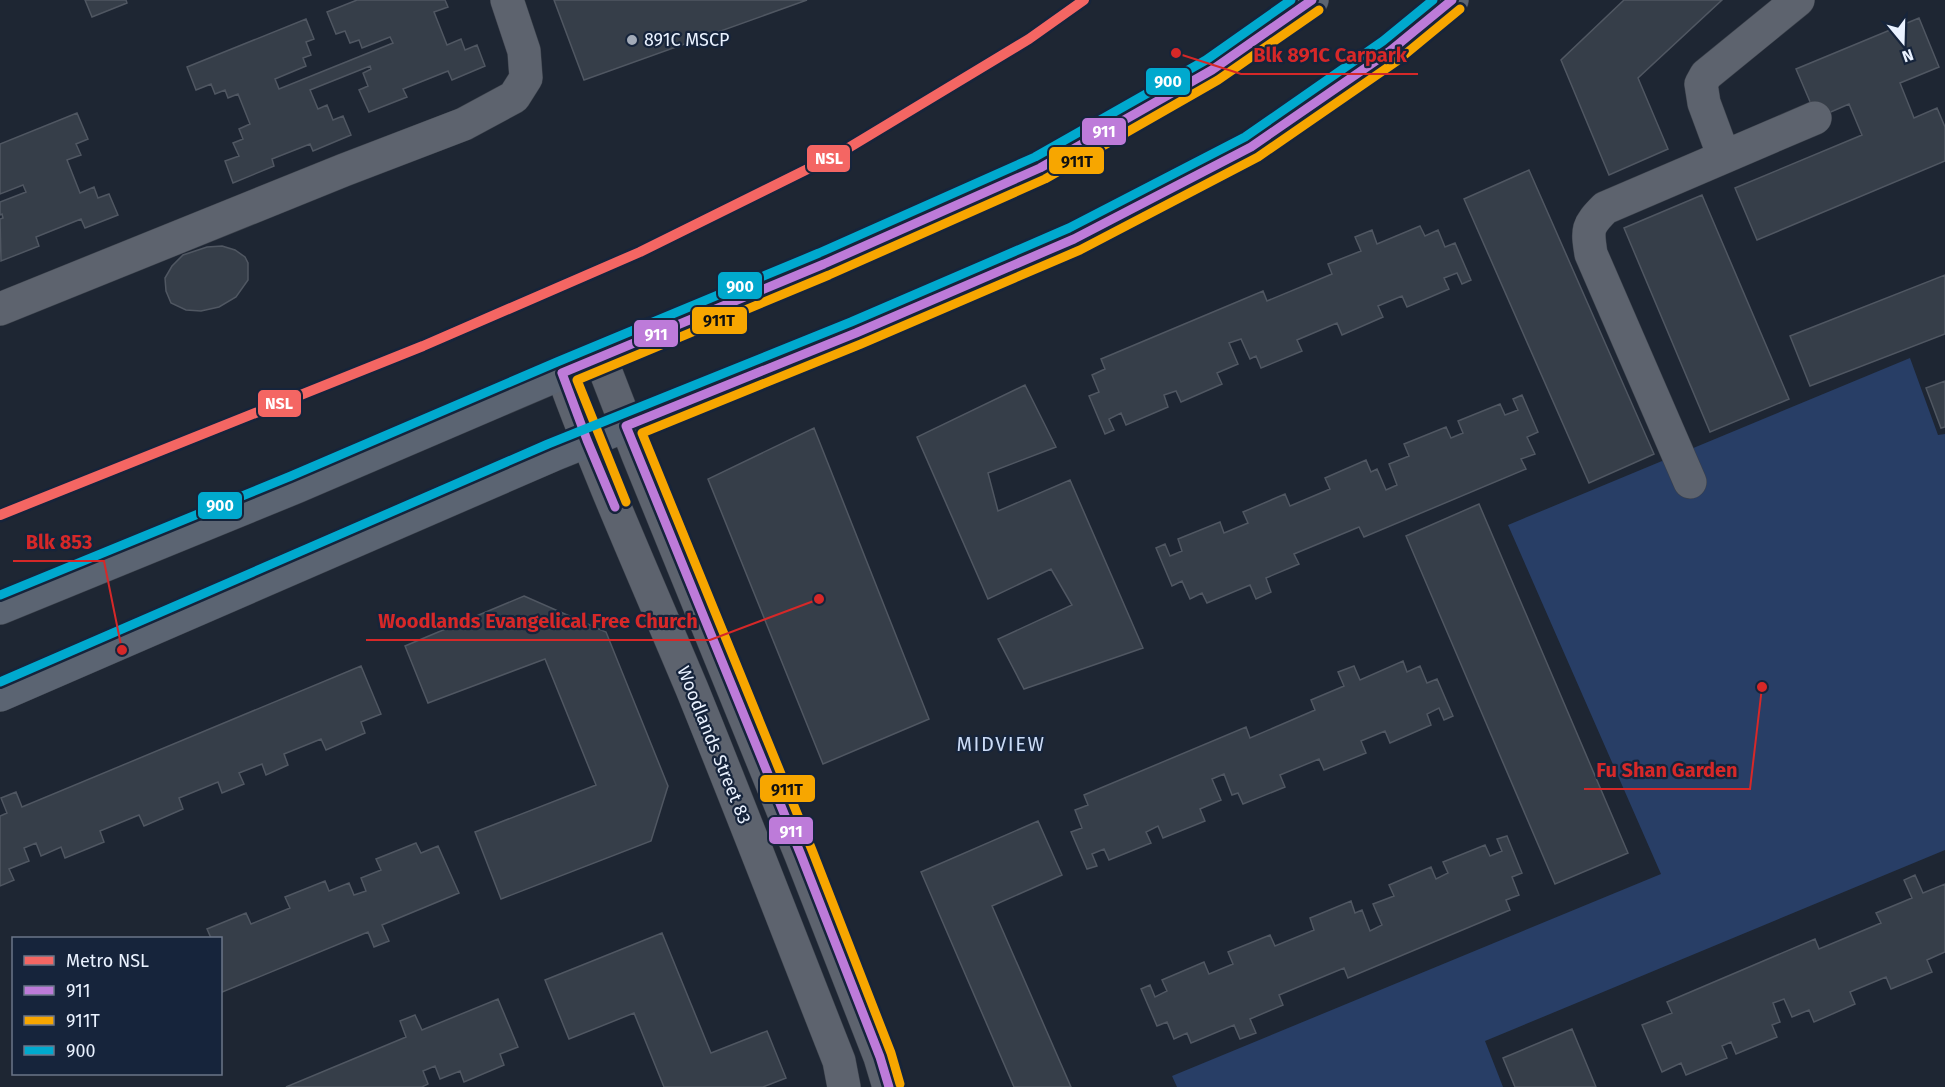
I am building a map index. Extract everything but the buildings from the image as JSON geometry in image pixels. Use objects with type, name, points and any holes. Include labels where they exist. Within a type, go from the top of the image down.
[{"type":"main road","points":[[0,608],[296,487],[824,264],[1040,168],[1212,70],[1312,0]]},
{"type":"main road","points":[[0,695],[587,440],[856,333],[1074,238],[1251,147],[1390,51],[1452,0]]},
{"type":"street","points":[[0,309],[464,124],[514,97],[526,78],[524,51],[507,0]]},
{"type":"street","points":[[1724,157],[1704,103],[1701,84],[1706,75],[1798,0]]},
{"type":"street","points":[[1690,482],[1591,254],[1587,232],[1594,219],[1605,208],[1815,118]]},
{"type":"street","points":[[600,357],[801,855],[880,1057],[889,1087]]},
{"type":"street","name":"Woodlands Street 83","points":[[562,373],[587,440],[692,689],[764,870],[839,1061],[844,1087]]},
{"type":"street","points":[[764,870],[801,855]]},
{"type":"shaded area","points":[[1910,358],[1938,435],[1945,434],[1945,850],[1485,1041],[1503,1087],[1177,1087],[1172,1076],[1661,874],[1508,525]]},
{"type":"metro line","name":"NSL","points":[[0,515],[423,346],[640,252],[840,153],[1029,39],[1084,0]]},
{"type":"transit line","name":"900","points":[[0,595],[291,476],[819,253],[1035,157],[1206,60],[1291,0]]},
{"type":"transit line","name":"911","points":[[615,507],[562,373],[824,264],[1040,168],[1212,70],[1312,0]]},
{"type":"transit line","name":"900","points":[[0,682],[548,444],[851,322],[1069,228],[1245,137],[1383,41],[1433,0]]},
{"type":"transit line","name":"911","points":[[889,1087],[880,1057],[801,855],[626,426],[856,333],[1074,239],[1251,147],[1390,51],[1452,0]]},
{"type":"transit line","name":"911T","points":[[900,1084],[891,1053],[812,850],[642,433],[861,344],[1080,250],[1258,157],[1397,61],[1460,9]]},
{"type":"transit line","name":"911T","points":[[626,502],[577,380],[829,275],[1045,179],[1218,80],[1319,10]]},
{"type":"place","name":"891C MSCP","points":[[632,40]]},
{"type":"place","name":"Blk 891C Carpark","points":[[1176,53]]},
{"type":"place","name":"Woodlands Evangelical Free Church","points":[[819,599]]},
{"type":"place","name":"Blk 853","points":[[122,650]]},
{"type":"place","name":"Fu Shan Garden","points":[[1762,687]]},
{"type":"district","name":"MIDVIEW","points":[[1001,744]]}]
